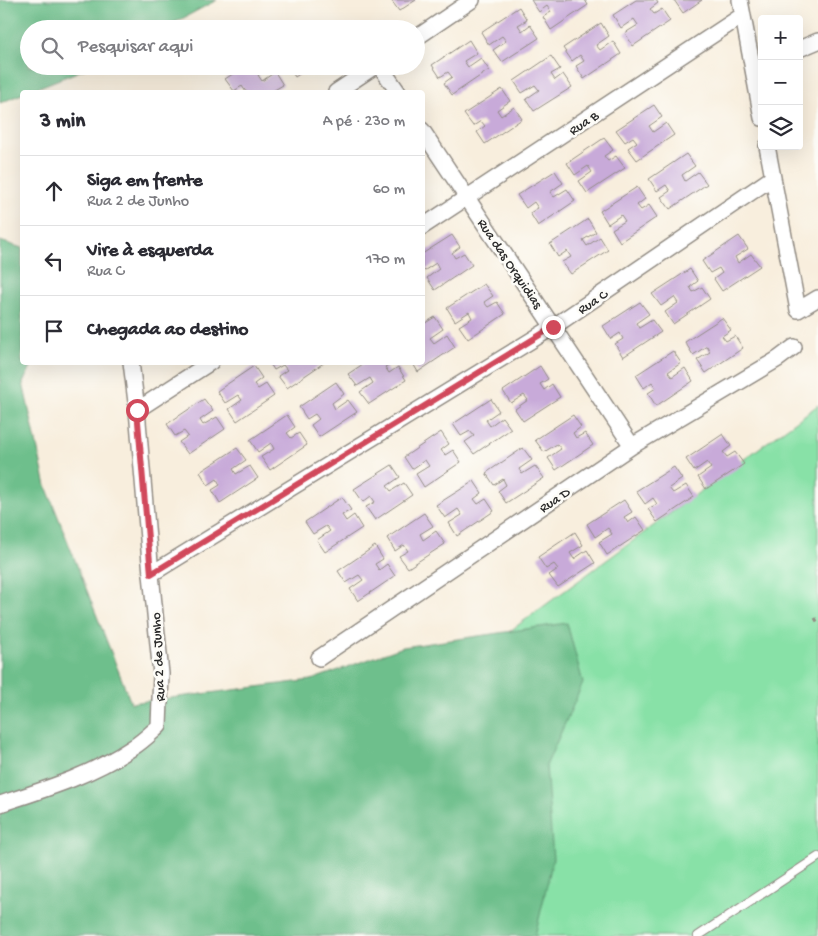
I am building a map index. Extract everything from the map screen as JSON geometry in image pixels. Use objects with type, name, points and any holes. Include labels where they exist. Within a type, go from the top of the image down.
[{"type":"street","points":[[425,32],[472,0]]},
{"type":"street","points":[[740,0],[757,67],[761,105]]},
{"type":"street","name":"Rua B","points":[[425,226],[743,16]]},
{"type":"street","points":[[803,47],[818,41]]},
{"type":"street","points":[[339,90],[362,75]]},
{"type":"street","points":[[386,75],[397,90]]},
{"type":"street","name":"Rua das Orquidias","points":[[425,134],[632,446]]},
{"type":"street","points":[[768,150],[798,310],[818,298]]},
{"type":"street","name":"Rua C","points":[[151,574],[553,327],[772,178]]},
{"type":"street","name":"Rua D","points":[[319,658],[632,446],[778,359],[794,347]]},
{"type":"street","name":"Rua 2 de Junho","points":[[0,804],[57,785],[98,768],[133,748],[159,726],[160,674],[131,365]]},
{"type":"street","points":[[137,410],[206,365]]},
{"type":"lane","points":[[698,936],[818,856]]},
{"type":"path","points":[[815,618],[818,623]]},
{"type":"green space","points":[[0,0],[217,0],[180,20],[20,20],[20,75],[70,75],[32,90],[20,90],[20,95],[0,103]]},
{"type":"green space","points":[[0,241],[20,247],[20,365],[32,365],[23,383],[46,486],[131,703],[311,680],[403,647],[567,623],[583,683],[546,766],[553,859],[535,936],[0,936]]},
{"type":"green space","points":[[818,405],[818,936],[521,936],[480,653]]},
{"type":"building","points":[[391,0],[416,0],[399,11]]},
{"type":"building","points":[[531,0],[585,0],[588,5],[551,30],[543,17],[551,12],[547,6],[539,12]]},
{"type":"building","points":[[636,0],[656,0],[658,3],[650,9],[654,14],[662,9],[670,21],[633,46],[625,33],[638,25],[634,19],[621,28],[613,15]]},
{"type":"building","points":[[674,0],[702,0],[683,13]]},
{"type":"building","points":[[519,7],[527,20],[518,25],[522,31],[530,25],[539,38],[502,62],[493,50],[506,41],[502,36],[489,45],[481,32]]},
{"type":"building","points":[[601,23],[609,36],[596,45],[600,50],[613,41],[621,54],[584,79],[576,66],[584,61],[580,55],[572,61],[563,48]]},
{"type":"building","points":[[469,40],[477,53],[464,61],[468,67],[481,58],[489,70],[452,95],[444,83],[452,77],[448,72],[440,77],[432,65]]},
{"type":"building","points":[[551,56],[560,69],[551,74],[555,80],[563,74],[572,87],[534,111],[526,99],[539,90],[535,85],[522,93],[514,81]]},
{"type":"building","points":[[231,75],[258,75],[262,81],[271,75],[277,75],[283,85],[274,90],[245,90],[242,86],[233,90],[225,79]]},
{"type":"building","points":[[502,89],[510,101],[497,110],[501,116],[514,107],[522,119],[485,144],[477,132],[485,126],[481,121],[473,126],[464,114]]},
{"type":"building","points":[[654,105],[662,117],[649,126],[653,132],[666,123],[674,135],[637,160],[628,148],[637,142],[633,137],[625,142],[616,130]]},
{"type":"building","points":[[604,138],[613,150],[604,156],[608,161],[616,156],[625,168],[587,193],[579,181],[592,172],[588,166],[575,175],[567,163]]},
{"type":"building","points":[[686,154],[695,166],[682,175],[685,181],[698,172],[707,184],[670,209],[661,197],[670,191],[666,185],[657,191],[649,179]]},
{"type":"building","points":[[555,171],[563,183],[550,192],[554,197],[567,189],[575,201],[538,226],[530,213],[538,208],[534,202],[526,208],[517,195]]},
{"type":"building","points":[[637,187],[645,199],[637,205],[641,210],[649,205],[657,217],[620,242],[612,229],[625,221],[621,215],[608,224],[600,211]]},
{"type":"building","points":[[588,219],[596,232],[583,240],[587,246],[600,237],[608,250],[571,274],[562,262],[571,257],[567,251],[558,257],[550,244]]},
{"type":"building","points":[[452,235],[460,247],[452,253],[455,258],[464,253],[472,265],[435,290],[427,278],[439,269],[436,263],[425,270],[425,252]]},
{"type":"building","points":[[739,236],[748,249],[735,257],[738,263],[751,254],[760,266],[722,291],[714,279],[722,273],[719,268],[710,273],[702,261]]},
{"type":"building","points":[[690,269],[698,281],[690,287],[693,292],[702,287],[710,299],[673,324],[665,312],[678,303],[674,297],[661,306],[652,294]]},
{"type":"building","points":[[484,284],[493,296],[484,302],[488,307],[497,302],[505,314],[468,339],[459,326],[472,318],[469,312],[455,321],[447,308]]},
{"type":"building","points":[[640,302],[649,314],[636,323],[639,328],[652,320],[661,332],[623,357],[615,344],[623,339],[620,333],[611,339],[603,326]]},
{"type":"building","points":[[435,317],[443,329],[430,338],[434,343],[447,334],[455,347],[418,372],[414,365],[425,365],[425,323]]},
{"type":"building","points":[[722,318],[731,330],[722,336],[726,341],[735,336],[743,348],[706,373],[697,360],[710,352],[707,346],[693,355],[685,342]]},
{"type":"building","points":[[673,351],[681,363],[668,372],[672,377],[685,368],[693,381],[656,406],[648,393],[656,388],[652,382],[644,388],[636,375]]},
{"type":"building","points":[[271,365],[283,365],[274,370]]},
{"type":"building","points":[[283,365],[321,365],[287,388],[278,376],[287,370]]},
{"type":"building","points":[[362,365],[388,365],[385,367],[389,373],[398,367],[406,380],[369,404],[360,392],[373,383],[370,378],[357,386],[348,374]]},
{"type":"building","points":[[254,366],[262,378],[254,384],[258,389],[266,384],[274,396],[237,421],[229,409],[242,400],[238,395],[225,403],[217,391]]},
{"type":"building","points":[[540,366],[548,379],[540,384],[544,390],[552,384],[560,397],[523,421],[515,409],[528,400],[524,395],[511,403],[503,391]]},
{"type":"building","points":[[336,382],[344,394],[332,403],[335,409],[348,400],[357,412],[319,437],[311,425],[319,419],[315,414],[307,419],[299,407]]},
{"type":"building","points":[[204,399],[213,411],[200,420],[203,425],[217,417],[225,429],[188,454],[179,442],[188,436],[184,431],[175,436],[167,424]]},
{"type":"building","points":[[491,399],[499,411],[486,420],[490,426],[502,417],[511,429],[474,454],[465,442],[474,436],[470,431],[461,436],[453,424]]},
{"type":"building","points":[[287,415],[295,427],[287,433],[291,438],[299,433],[307,445],[270,470],[261,457],[274,449],[271,443],[258,452],[250,440]]},
{"type":"building","points":[[573,415],[581,427],[573,433],[576,438],[585,433],[593,445],[556,470],[548,458],[561,449],[557,444],[544,452],[535,440]]},
{"type":"building","points":[[441,432],[449,444],[441,450],[445,455],[453,450],[461,462],[424,487],[416,474],[429,466],[425,460],[412,469],[404,457]]},
{"type":"building","points":[[723,434],[731,446],[723,452],[727,457],[735,452],[744,464],[706,489],[698,477],[711,468],[707,462],[694,471],[686,459]]},
{"type":"building","points":[[237,448],[246,460],[233,469],[236,474],[250,466],[258,478],[220,503],[212,490],[220,485],[217,479],[208,485],[200,472]]},
{"type":"building","points":[[523,448],[532,460],[519,469],[522,474],[535,466],[544,478],[506,503],[498,491],[506,485],[503,479],[494,485],[486,473]]},
{"type":"building","points":[[392,465],[400,477],[387,486],[391,491],[404,483],[412,495],[375,520],[366,507],[375,502],[371,496],[363,502],[354,489]]},
{"type":"building","points":[[674,467],[682,479],[669,488],[673,493],[686,485],[694,497],[657,522],[648,509],[657,504],[653,498],[645,504],[636,491]]},
{"type":"building","points":[[474,481],[482,493],[474,499],[478,504],[486,499],[494,511],[457,536],[449,523],[462,515],[458,509],[445,518],[436,505]]},
{"type":"building","points":[[342,497],[351,510],[342,515],[346,521],[354,515],[362,528],[325,552],[317,540],[330,531],[326,526],[313,534],[305,522]]},
{"type":"building","points":[[624,500],[632,512],[624,517],[628,523],[636,517],[645,530],[607,555],[599,542],[612,534],[608,528],[595,537],[587,524]]},
{"type":"building","points":[[424,513],[433,526],[420,534],[423,540],[436,531],[445,544],[408,568],[399,556],[408,551],[404,545],[395,551],[387,538]]},
{"type":"building","points":[[575,532],[583,545],[570,553],[574,559],[587,550],[595,563],[558,587],[549,575],[558,569],[554,564],[546,569],[538,557]]},
{"type":"building","points":[[375,546],[383,559],[375,564],[379,570],[387,564],[395,576],[358,601],[350,589],[363,580],[359,575],[346,583],[338,571]]},
{"type":"route","points":[[137,410],[151,574],[553,327]]}]
